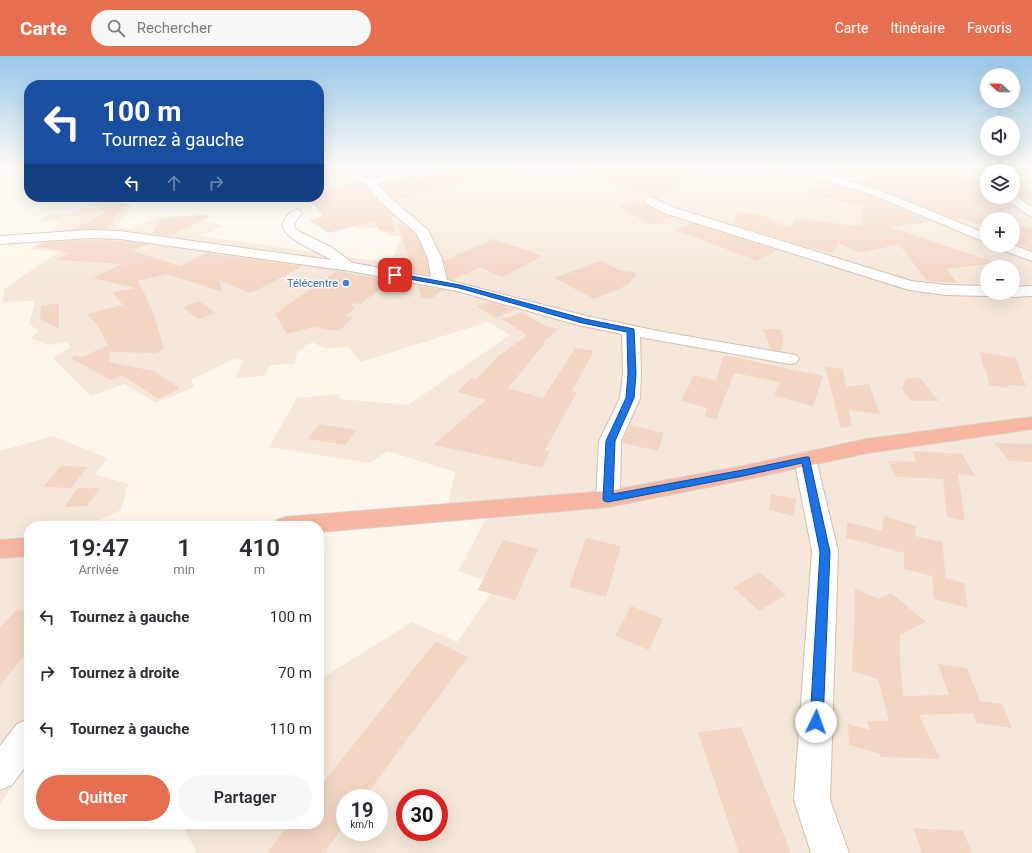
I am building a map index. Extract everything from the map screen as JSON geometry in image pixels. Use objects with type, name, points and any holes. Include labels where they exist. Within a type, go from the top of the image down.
[{"type":"highway","points":[[324,523],[608,499],[743,473],[867,446],[1032,423]]},
{"type":"highway","points":[[0,549],[24,547]]},
{"type":"street","points":[[390,204],[423,233],[435,259],[440,283]]},
{"type":"street","points":[[657,204],[668,210],[909,285],[946,290],[980,291]]},
{"type":"street","points":[[904,204],[980,236]]},
{"type":"street","points":[[1020,204],[1032,212]]},
{"type":"street","points":[[296,213],[288,224],[289,229],[295,235],[326,250],[350,267]]},
{"type":"street","points":[[0,240],[89,234],[120,235],[350,267],[460,287],[584,321],[790,359]]},
{"type":"street","points":[[1020,252],[1032,257]]},
{"type":"street","points":[[1020,292],[1032,291]]},
{"type":"street","points":[[608,499],[610,441],[630,398],[632,374],[631,330]]},
{"type":"street","points":[[806,460],[825,552],[812,800],[830,853]]},
{"type":"street","points":[[0,773],[24,742]]},
{"type":"shaded area","points":[[90,204],[133,204],[117,228],[130,229],[156,217],[207,216],[203,220],[222,226],[201,236],[391,263],[401,236],[385,235],[388,227],[358,229],[335,204],[1032,204],[1032,853],[197,853],[185,829],[324,829],[324,677],[412,622],[457,642],[497,585],[458,571],[486,519],[445,520],[455,472],[387,451],[370,463],[269,447],[297,398],[339,394],[340,399],[408,405],[510,335],[488,322],[361,362],[348,347],[324,348],[312,342],[297,353],[295,364],[270,365],[264,376],[235,378],[244,360],[233,359],[191,380],[194,387],[156,403],[124,384],[91,396],[53,358],[71,347],[67,342],[48,345],[31,338],[39,331],[29,324],[35,301],[3,302],[4,289],[58,252],[28,249],[48,239],[60,222],[38,221],[50,214],[68,214]]},
{"type":"shaded area","points":[[53,436],[107,458],[95,474],[128,484],[121,510],[97,521],[24,521],[24,555],[22,556],[24,557],[24,769],[0,804],[0,451]]},
{"type":"building","points":[[96,204],[123,204],[125,206],[112,220],[116,219],[107,229],[72,230],[106,213]]},
{"type":"building","points":[[313,204],[381,204],[391,213],[395,232],[380,231],[374,221],[328,233],[309,220],[323,216]]},
{"type":"building","points":[[624,204],[645,204],[671,217],[650,224],[618,207]]},
{"type":"building","points":[[855,204],[891,204],[932,222],[889,227],[989,260],[980,260],[980,265],[946,269],[957,283],[927,281],[899,244],[860,253],[839,243],[832,253],[731,224],[734,223],[738,212],[755,214],[790,228],[796,219],[861,226],[864,206]]},
{"type":"building","points":[[917,204],[1011,204],[1015,207],[1006,212],[980,212],[980,225],[961,218],[954,219]]},
{"type":"building","points":[[208,215],[208,218],[167,236],[153,234],[159,219]]},
{"type":"building","points":[[692,223],[777,250],[757,261],[676,230]]},
{"type":"building","points":[[403,224],[416,235],[427,259],[429,275],[413,272],[398,225]]},
{"type":"building","points":[[1020,226],[1032,228],[1032,250],[1020,244]]},
{"type":"building","points":[[493,239],[543,256],[502,277],[480,267],[465,275],[462,274],[454,280],[448,279],[444,261]]},
{"type":"building","points":[[89,240],[123,241],[149,244],[133,251],[180,266],[206,253],[303,266],[249,293],[218,279],[223,292],[167,274],[137,281],[143,290],[154,315],[164,349],[156,353],[111,352],[110,350],[109,362],[154,371],[180,388],[158,399],[122,375],[111,380],[72,359],[73,355],[82,357],[108,345],[97,325],[87,314],[123,305],[112,292],[136,288],[93,278],[122,264],[57,260],[69,253],[61,252],[64,250],[36,247],[45,242]]},
{"type":"building","points":[[601,261],[619,270],[637,273],[628,285],[594,299],[554,278]]},
{"type":"building","points":[[337,271],[391,281],[360,304],[351,303],[354,309],[345,316],[353,317],[339,331],[313,327],[287,334],[275,314]]},
{"type":"building","points":[[418,285],[443,290],[431,299],[421,297]]},
{"type":"building","points":[[199,301],[215,313],[198,319],[183,307]]},
{"type":"building","points":[[490,302],[514,310],[495,318],[477,306]]},
{"type":"building","points":[[59,303],[59,329],[40,319],[41,306]]},
{"type":"building","points":[[522,312],[545,326],[558,329],[543,342],[545,343],[508,388],[543,398],[575,348],[594,351],[572,391],[577,392],[545,450],[550,451],[542,468],[433,445],[486,400],[457,392],[471,378],[477,379],[499,355],[527,335],[502,319]]},
{"type":"building","points":[[763,329],[780,329],[784,338],[781,351],[771,349]]},
{"type":"building","points":[[980,352],[1016,358],[1026,386],[1008,385],[1009,388],[989,385],[986,369],[984,369]]},
{"type":"building","points":[[724,355],[823,376],[813,406],[774,396],[780,382],[734,373],[716,420],[705,416],[707,408],[681,401],[694,375],[716,380]]},
{"type":"building","points":[[825,367],[843,369],[846,387],[869,384],[880,414],[849,410],[852,426],[841,428]]},
{"type":"building","points":[[919,377],[939,401],[911,401],[902,389],[906,379]]},
{"type":"building","points":[[319,424],[356,430],[345,445],[308,439]]},
{"type":"building","points":[[630,425],[664,433],[658,451],[622,443]]},
{"type":"building","points":[[994,443],[1032,444],[1032,462],[1009,461]]},
{"type":"building","points":[[913,451],[962,454],[975,476],[958,474],[965,521],[947,517],[943,479],[896,477],[888,461],[916,462]]},
{"type":"building","points":[[61,466],[88,467],[71,488],[43,487]]},
{"type":"building","points":[[78,488],[100,488],[87,506],[64,507]]},
{"type":"building","points":[[771,494],[796,499],[794,516],[769,510]]},
{"type":"building","points":[[884,516],[916,526],[915,536],[942,542],[946,578],[964,583],[968,608],[934,599],[932,576],[904,569],[904,553],[846,538],[847,522],[882,531]]},
{"type":"building","points":[[586,538],[621,546],[606,597],[569,587]]},
{"type":"building","points":[[503,540],[538,549],[515,600],[478,590]]},
{"type":"building","points":[[760,572],[786,595],[759,611],[733,587]]},
{"type":"building","points":[[855,588],[878,599],[891,593],[926,622],[900,635],[903,696],[949,695],[938,664],[967,668],[980,701],[1002,704],[1012,728],[976,723],[973,713],[919,715],[940,759],[881,757],[880,754],[849,745],[848,724],[870,730],[867,721],[889,721],[878,679],[852,671]]},
{"type":"building","points":[[631,606],[663,619],[649,650],[615,636]]},
{"type":"building","points":[[16,610],[24,611],[24,656],[0,685],[0,628]]},
{"type":"building","points":[[436,641],[468,657],[371,789],[336,789],[336,836],[324,853],[267,853],[286,829],[324,829],[324,782]]},
{"type":"building","points":[[741,727],[791,853],[739,853],[698,732]]},
{"type":"building","points":[[913,828],[963,831],[972,853],[922,853]]},
{"type":"place","name":"Télécentre","points":[[346,283]]},
{"type":"route","points":[[395,275],[460,287],[584,321],[631,330],[632,374],[630,398],[610,441],[608,499],[806,460],[825,552],[816,722]]}]
